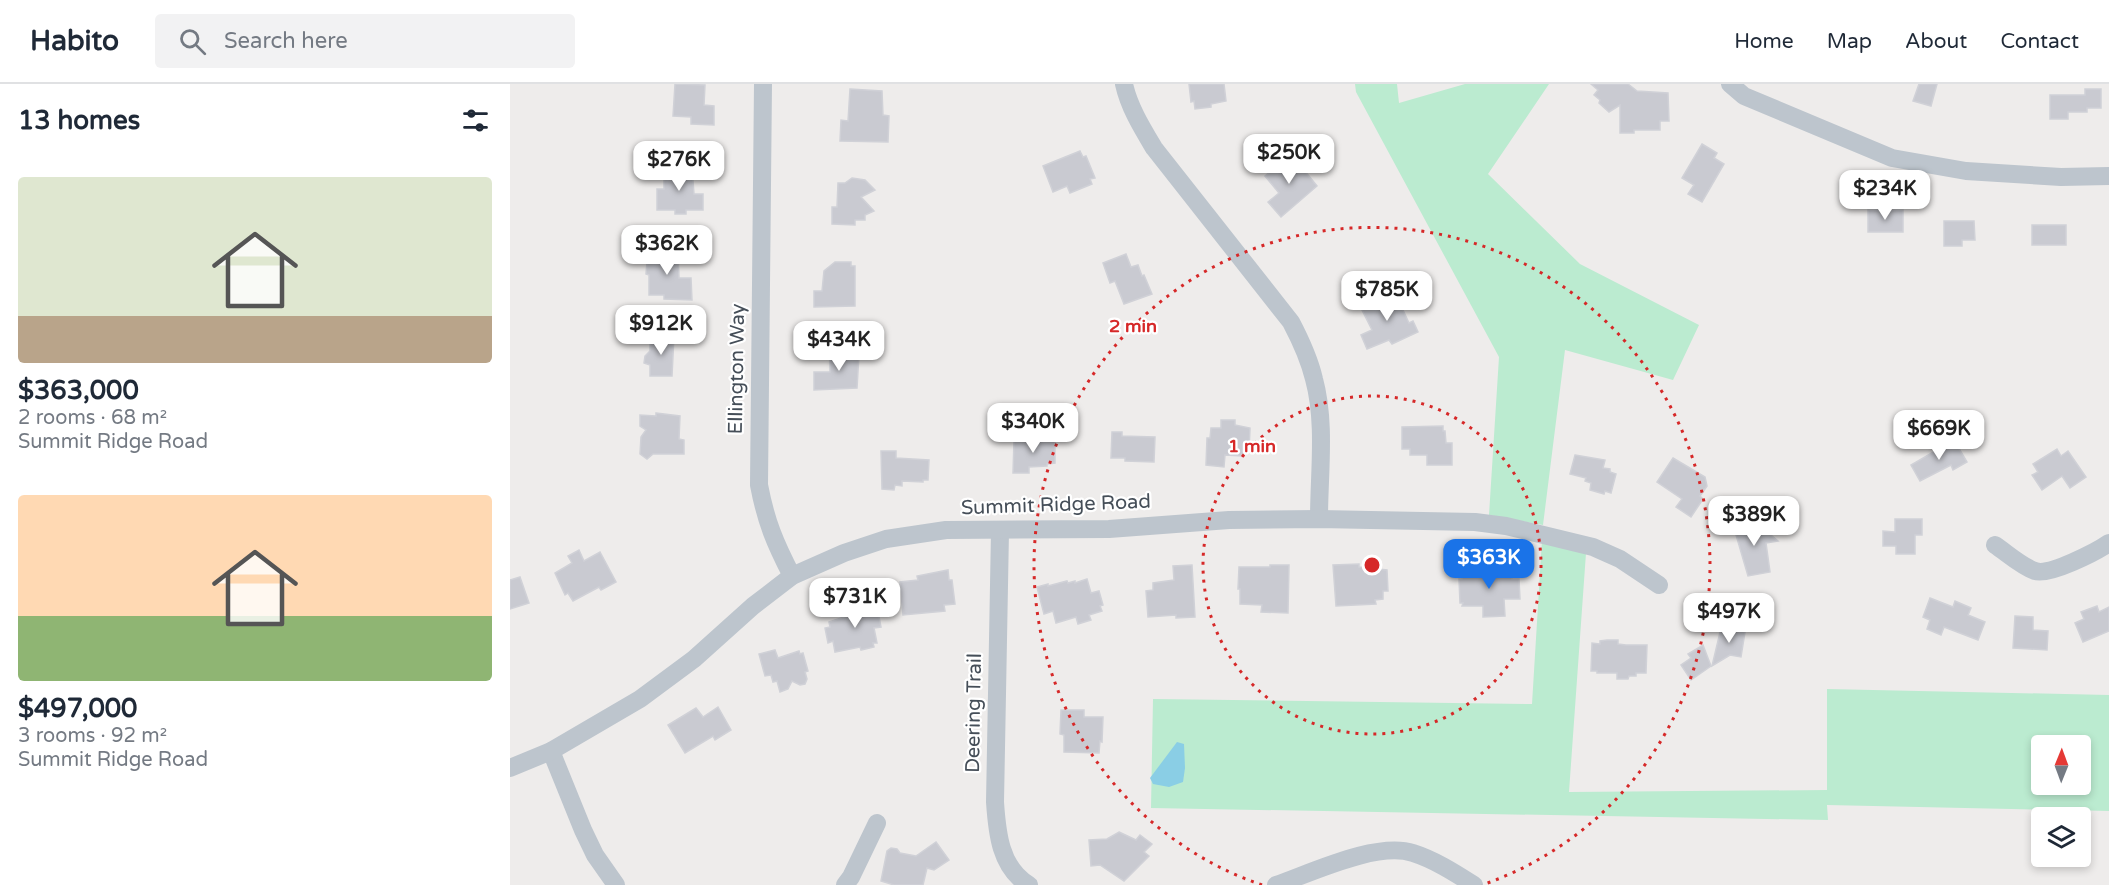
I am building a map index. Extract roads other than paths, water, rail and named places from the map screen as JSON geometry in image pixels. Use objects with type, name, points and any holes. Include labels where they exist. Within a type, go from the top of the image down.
[{"type":"street","name":"Ellington Way","points":[[763,84],[759,485],[772,537],[792,576]]},
{"type":"street","points":[[1124,84],[1140,125],[1154,148],[1292,322],[1305,348],[1315,381],[1318,408],[1319,519]]},
{"type":"street","points":[[1730,84],[1744,96],[1892,158],[1966,171],[2061,177],[2109,176]]},
{"type":"street","name":"Summit Ridge Road","points":[[510,768],[551,751],[640,699],[672,676],[753,606],[792,576],[844,553],[886,539],[946,530],[1109,529],[1195,522],[1319,519],[1475,522],[1506,526],[1593,548],[1620,559],[1659,585]]},
{"type":"street","name":"Deering Trail","points":[[1000,531],[995,802],[997,834],[1006,860],[1023,882],[1029,885]]},
{"type":"street","points":[[1995,545],[2036,571],[2045,571],[2109,543]]},
{"type":"street","points":[[551,751],[583,830],[615,885]]},
{"type":"street","points":[[844,885],[851,877],[877,823]]},
{"type":"street","points":[[1276,885],[1364,854],[1388,850],[1411,852],[1435,862],[1474,885]]},
{"type":"water","points":[[1177,742],[1184,744],[1183,782],[1169,787],[1153,784],[1150,778]]}]
